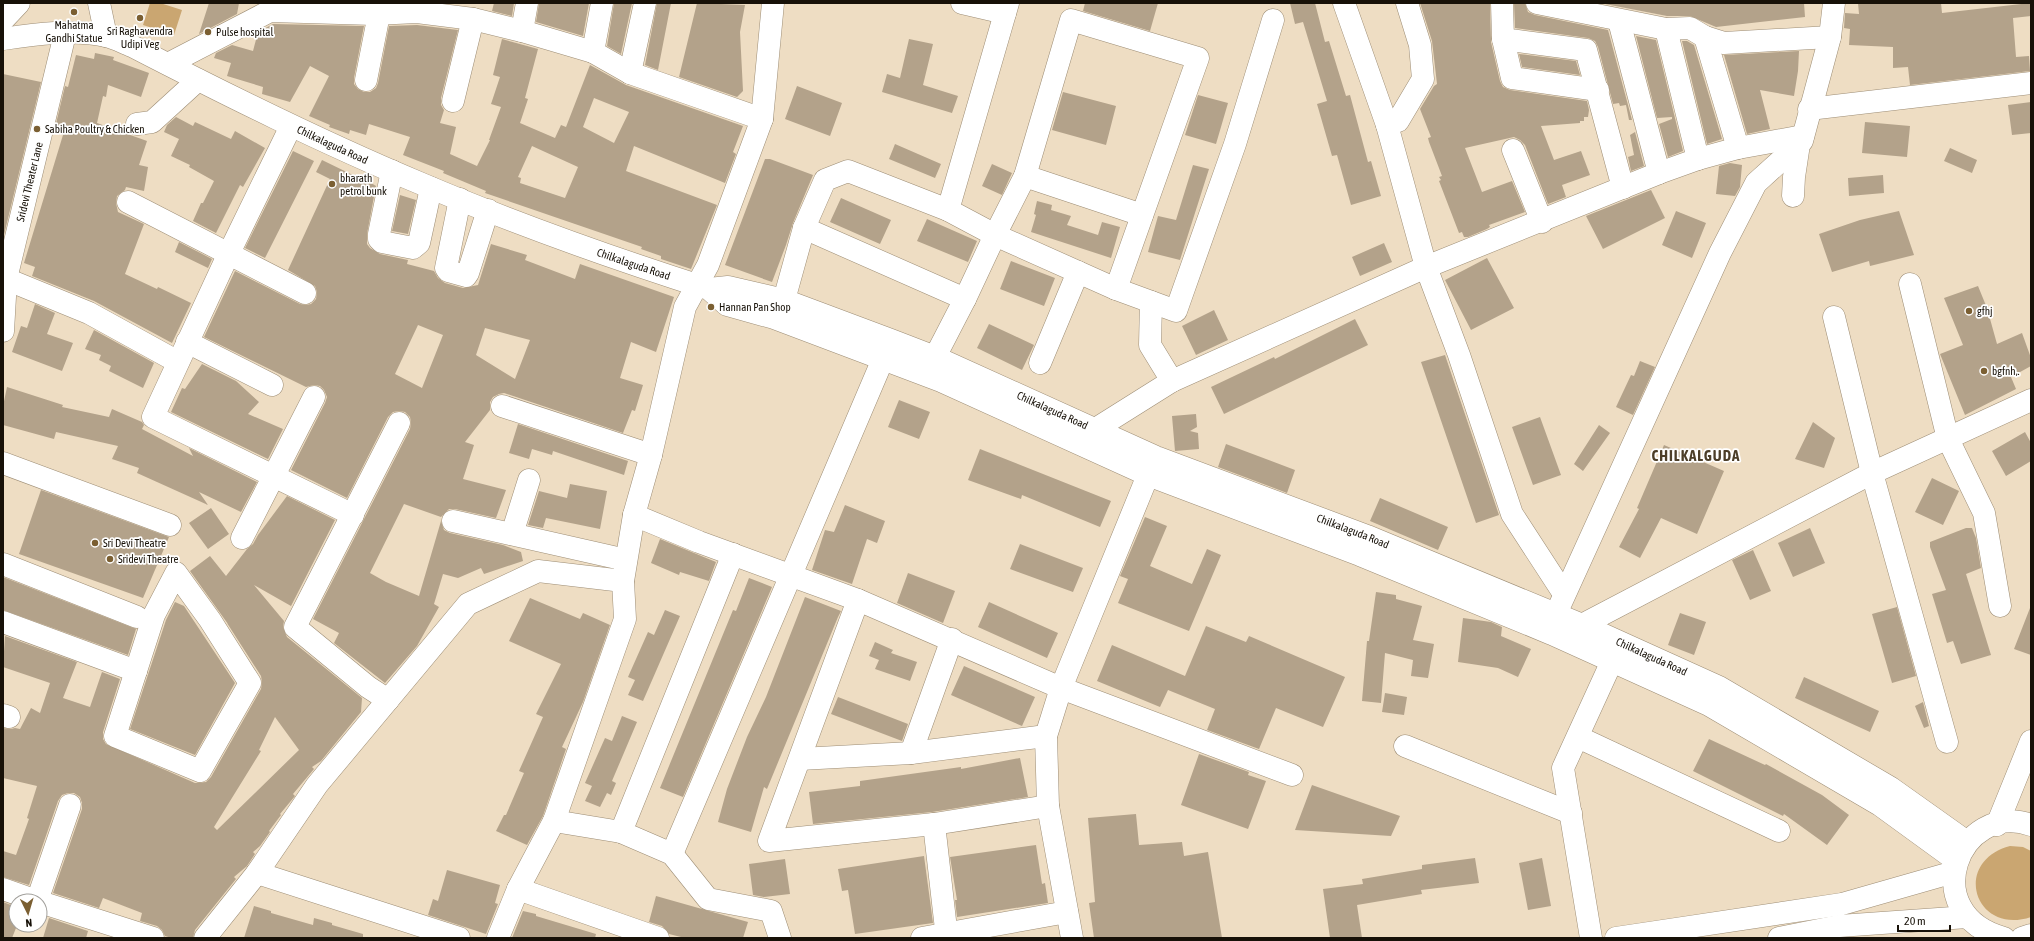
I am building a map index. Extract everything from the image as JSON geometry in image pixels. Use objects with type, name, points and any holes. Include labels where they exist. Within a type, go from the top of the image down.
[{"type":"street","points":[[3,20],[19,3]]},
{"type":"street","points":[[99,3],[106,36]]},
{"type":"street","points":[[522,31],[527,3]]},
{"type":"street","points":[[593,52],[602,3]]},
{"type":"street","points":[[630,73],[646,3]]},
{"type":"street","points":[[498,938],[518,889],[554,822],[625,619],[625,571],[634,515],[651,455],[685,307],[703,287],[708,265],[762,119],[773,3]]},
{"type":"street","points":[[948,210],[1006,8],[962,3]]},
{"type":"street","points":[[1344,3],[1387,125],[1426,267],[1459,355],[1512,514],[1564,594]]},
{"type":"street","points":[[1387,125],[1398,121],[1424,79],[1420,45],[1407,3]]},
{"type":"street","points":[[1502,3],[1503,39],[1512,78],[1598,90]]},
{"type":"street","points":[[1537,3],[1619,21],[1666,29],[1690,28],[1705,38],[1724,43],[1830,37]]},
{"type":"street","points":[[1793,196],[1794,177],[1801,140],[1830,37],[1834,3]]},
{"type":"street","points":[[168,64],[270,11],[376,10],[417,12],[449,9],[474,19],[522,31],[593,52],[630,73],[762,119]]},
{"type":"street","points":[[366,80],[376,10]]},
{"type":"street","points":[[453,101],[474,19]]},
{"type":"street","points":[[935,357],[965,299],[994,235],[1026,176],[1071,20],[1198,58],[1116,289]]},
{"type":"street","points":[[784,300],[804,228],[825,180],[848,171],[948,210],[994,235],[1116,289],[1176,311],[1235,144],[1273,20]]},
{"type":"street","points":[[1619,21],[1659,173]]},
{"type":"street","points":[[1666,29],[1698,159]]},
{"type":"street","name":"Chilkalaguda Road","points":[[3,39],[28,35],[74,33],[106,36],[132,46],[291,126],[431,188],[564,240],[703,287],[727,305],[774,318],[941,381],[1148,476],[1360,555],[1552,634],[1710,705],[1880,805],[1955,867]]},
{"type":"street","name":"Sridevi Theater Lane","points":[[3,331],[6,279],[65,34]]},
{"type":"street","points":[[1705,38],[1738,148]]},
{"type":"street","points":[[1503,39],[1586,50],[1598,90],[1623,188]]},
{"type":"street","points":[[137,124],[152,122],[198,80]]},
{"type":"street","points":[[1809,109],[2031,83]]},
{"type":"street","points":[[291,126],[229,253],[153,417],[275,475],[353,515]]},
{"type":"street","points":[[1094,430],[1172,381],[1426,267],[1542,222],[1659,173],[1698,159],[1738,148],[1801,140]]},
{"type":"street","points":[[1557,614],[1564,594],[1720,253],[1756,183],[1801,140]]},
{"type":"street","points":[[1513,150],[1542,222]]},
{"type":"street","points":[[392,171],[379,234],[379,239],[382,242],[413,248],[416,247],[419,243],[431,188]]},
{"type":"street","points":[[1026,176],[1142,215]]},
{"type":"street","points":[[460,199],[446,268],[448,271],[466,276],[468,273],[488,210]]},
{"type":"street","points":[[128,202],[305,293]]},
{"type":"street","points":[[804,228],[965,299]]},
{"type":"street","points":[[1040,363],[1078,272]]},
{"type":"street","points":[[6,279],[89,313],[178,362]]},
{"type":"street","points":[[1910,284],[1948,438],[1984,513],[2000,606]]},
{"type":"street","name":"Chilkalaguda Road","points":[[703,287],[728,287],[784,300],[935,357],[1156,457],[1367,536],[1557,614],[1719,687],[1891,788],[1967,842]]},
{"type":"street","points":[[1151,302],[1150,345],[1172,381]]},
{"type":"street","points":[[1834,317],[1872,473],[1947,742]]},
{"type":"street","points":[[187,342],[272,385]]},
{"type":"street","points":[[672,854],[883,359]]},
{"type":"street","points":[[242,538],[314,397]]},
{"type":"street","points":[[1582,625],[1872,473],[2031,400]]},
{"type":"street","points":[[502,406],[651,455]]},
{"type":"street","points":[[388,700],[368,686],[295,627],[400,423]]},
{"type":"street","points":[[3,463],[170,525]]},
{"type":"street","points":[[1072,938],[1048,806],[1046,736],[1061,688],[1148,476]]},
{"type":"street","points":[[512,534],[529,480]]},
{"type":"street","points":[[634,515],[733,554],[858,600],[952,639],[1061,688],[1292,775]]},
{"type":"street","points":[[453,521],[512,534],[625,571]]},
{"type":"street","points":[[621,832],[733,554]]},
{"type":"street","points":[[3,564],[137,617]]},
{"type":"street","points":[[205,938],[257,873],[317,785],[468,604],[538,571],[625,571]]},
{"type":"street","points":[[176,573],[210,620],[250,683],[200,770],[115,736],[136,671],[154,615],[176,573]]},
{"type":"street","points":[[858,600],[769,842],[934,824],[1048,806]]},
{"type":"street","points":[[3,622],[136,671]]},
{"type":"street","points":[[911,753],[952,639]]},
{"type":"street","points":[[1591,938],[1564,768],[1612,661]]},
{"type":"street","points":[[800,759],[911,753],[1046,736]]},
{"type":"street","points":[[1578,736],[1779,831]]},
{"type":"street","points":[[1997,825],[2031,741]]},
{"type":"street","points":[[1405,746],[1571,813]]},
{"type":"street","points":[[40,893],[70,805]]},
{"type":"street","points":[[554,822],[621,832],[672,854],[708,898],[771,911],[780,938]]},
{"type":"street","points":[[1995,937],[1978,927],[1967,917],[1958,903],[1954,888],[1955,867],[1967,842],[1985,829],[2009,822],[2031,826]]},
{"type":"street","points":[[934,824],[946,936]]},
{"type":"street","points":[[1616,938],[1842,904],[1955,867]]},
{"type":"street","points":[[257,873],[459,938]]},
{"type":"street","points":[[3,889],[14,893]]},
{"type":"street","points":[[518,889],[630,933],[658,938]]},
{"type":"street","points":[[48,905],[152,938]]},
{"type":"street","points":[[922,938],[946,936],[1067,912]]},
{"type":"street","points":[[1779,938],[1839,926],[1967,917]]},
{"type":"street","points":[[2022,938],[2031,936]]},
{"type":"shaded area","points":[[150,3],[160,3],[182,10],[174,35],[143,25]]},
{"type":"shaded area","points":[[2010,846],[2023,847],[2031,851],[2031,917],[2012,920],[1996,916],[1984,907],[1977,895],[1976,881],[1981,867],[1992,854]]},
{"type":"building","name":"Pulse hospital","points":[[209,3],[239,3],[237,14],[199,34]]},
{"type":"building","points":[[494,3],[514,3],[512,16],[492,11]]},
{"type":"building","points":[[539,3],[589,3],[583,36],[536,22]]},
{"type":"building","points":[[614,3],[632,3],[621,54],[607,46]]},
{"type":"building","points":[[657,3],[671,3],[658,70],[645,65]]},
{"type":"building","points":[[697,3],[745,5],[740,32],[743,91],[737,97],[679,77]]},
{"type":"building","points":[[1085,3],[1158,3],[1150,31],[1083,11]]},
{"type":"building","points":[[1290,3],[1315,3],[1325,42],[1329,41],[1346,96],[1350,95],[1368,162],[1371,161],[1381,196],[1351,205],[1337,155],[1332,156],[1317,104],[1327,101],[1303,22],[1295,24]]},
{"type":"building","points":[[1420,3],[1490,3],[1491,42],[1500,81],[1503,87],[1510,90],[1587,101],[1589,110],[1588,117],[1584,117],[1584,121],[1580,121],[1580,123],[1541,126],[1554,160],[1581,151],[1590,175],[1562,185],[1566,197],[1548,204],[1525,145],[1514,137],[1465,148],[1482,192],[1512,181],[1525,212],[1489,225],[1490,227],[1487,229],[1468,237],[1464,237],[1462,232],[1459,233],[1439,181],[1441,180],[1439,177],[1442,176],[1429,142],[1428,138],[1431,137],[1420,109],[1434,86],[1437,84],[1432,41]]},
{"type":"building","points":[[1514,3],[1525,3],[1528,12],[1535,15],[1608,30],[1632,120],[1629,120],[1626,105],[1620,106],[1619,103],[1613,104],[1598,47],[1595,41],[1588,38],[1515,28]]},
{"type":"building","points":[[1600,3],[1804,3],[1805,17],[1716,27],[1690,16],[1667,16]]},
{"type":"building","points":[[1858,3],[1941,3],[1942,13],[2030,3],[2031,16],[2013,18],[2016,57],[2029,56],[2030,71],[1910,85],[1908,67],[1893,68],[1893,47],[1849,45],[1850,29],[1844,28],[1845,13],[1859,14]]},
{"type":"building","points":[[273,24],[364,26],[354,84],[358,89],[364,92],[370,92],[376,88],[378,83],[389,26],[417,25],[458,30],[441,98],[441,105],[444,110],[440,123],[456,127],[450,154],[477,166],[490,140],[501,107],[491,104],[500,77],[493,75],[502,39],[538,49],[525,98],[528,99],[520,123],[555,138],[561,125],[566,127],[590,65],[626,85],[743,126],[733,152],[736,154],[725,183],[634,146],[626,171],[717,205],[691,269],[661,259],[661,256],[641,249],[642,247],[485,193],[486,191],[443,173],[444,171],[403,155],[410,137],[369,124],[366,135],[350,130],[349,134],[329,127],[330,125],[309,116],[329,76],[310,66],[290,102],[262,94],[263,87],[227,76],[231,63],[214,58],[216,53],[232,45],[253,51],[258,32]],"holes":[[[594,98],[629,112],[614,143],[583,127]],[[532,146],[578,167],[565,198],[520,183],[521,178],[518,177]]]},
{"type":"building","points":[[1636,36],[1656,40],[1683,151],[1668,157],[1659,124],[1672,119],[1672,117],[1657,118]]},
{"type":"building","points":[[909,39],[933,44],[923,85],[958,96],[952,113],[882,92],[887,74],[900,78]]},
{"type":"building","points":[[1682,41],[1687,41],[1694,45],[1722,139],[1707,144]]},
{"type":"building","points":[[1799,51],[1798,71],[1794,96],[1760,90],[1770,129],[1747,134],[1724,55]]},
{"type":"building","points":[[95,53],[114,57],[113,60],[149,73],[141,97],[108,85],[106,97],[103,96],[97,123],[147,141],[139,165],[148,167],[144,191],[126,187],[125,190],[117,196],[116,203],[118,212],[144,224],[125,274],[157,289],[158,287],[191,303],[172,343],[94,301],[32,276],[35,267],[24,263],[63,135],[54,132],[65,86],[68,87],[76,55],[94,59]]},
{"type":"building","points":[[1519,54],[1576,61],[1580,75],[1522,67]]},
{"type":"building","points":[[3,74],[41,82],[4,235],[3,235]]},
{"type":"building","points":[[797,86],[842,103],[830,136],[785,119]]},
{"type":"building","points":[[1063,92],[1116,106],[1106,145],[1052,130]]},
{"type":"building","points":[[1198,95],[1228,103],[1216,144],[1185,135]]},
{"type":"building","points":[[2031,102],[2031,133],[2012,135],[2008,105]]},
{"type":"building","points":[[176,117],[193,126],[195,122],[231,139],[235,131],[265,148],[243,187],[240,185],[216,233],[193,221],[201,203],[203,203],[214,181],[189,167],[190,165],[171,156],[179,139],[164,132],[167,125]]},
{"type":"building","points":[[1865,122],[1910,126],[1907,157],[1862,153]]},
{"type":"building","points":[[1635,132],[1644,166],[1631,171],[1628,157],[1634,155],[1630,135]]},
{"type":"building","points":[[895,144],[941,164],[935,178],[889,159]]},
{"type":"building","points":[[1950,148],[1977,160],[1972,173],[1944,161]]},
{"type":"building","points":[[293,151],[314,161],[265,258],[245,248]]},
{"type":"building","points":[[765,159],[770,159],[813,175],[793,223],[772,282],[725,265]]},
{"type":"building","points":[[322,160],[359,178],[360,176],[376,186],[367,234],[367,244],[370,248],[380,254],[408,260],[407,264],[434,271],[438,278],[445,283],[463,288],[478,285],[491,244],[527,255],[525,260],[575,279],[580,264],[674,297],[656,352],[631,342],[620,378],[643,385],[635,411],[632,410],[623,433],[504,393],[499,394],[493,397],[490,402],[490,410],[465,442],[474,445],[463,479],[506,490],[496,518],[455,509],[449,509],[441,517],[404,504],[370,573],[386,582],[419,596],[441,521],[444,530],[450,533],[503,545],[521,552],[523,561],[484,574],[481,568],[458,578],[443,574],[434,604],[439,607],[417,646],[385,683],[334,643],[339,633],[313,619],[410,429],[410,417],[405,412],[399,411],[393,412],[388,417],[347,498],[291,470],[325,403],[327,397],[324,390],[320,386],[314,385],[306,387],[204,337],[235,271],[300,304],[311,304],[316,299],[317,292],[315,286],[288,270],[330,179],[316,172]],"holes":[[[418,325],[443,335],[422,388],[395,374]],[[485,328],[530,340],[515,379],[476,355]]]},
{"type":"building","points":[[1730,163],[1742,165],[1740,187],[1735,196],[1716,194],[1719,166]]},
{"type":"building","points":[[992,164],[1012,173],[1002,195],[982,186]]},
{"type":"building","points":[[1193,165],[1209,169],[1180,260],[1148,252],[1158,216],[1176,220]]},
{"type":"building","points":[[1883,175],[1884,193],[1849,196],[1848,178]]},
{"type":"building","points":[[1651,190],[1665,218],[1603,249],[1586,216]]},
{"type":"building","points":[[400,195],[416,200],[408,234],[392,231]]},
{"type":"building","points":[[841,198],[891,220],[880,244],[830,222]]},
{"type":"building","points":[[1037,201],[1052,205],[1051,210],[1071,216],[1067,225],[1098,235],[1102,222],[1120,227],[1111,258],[1031,232],[1036,215],[1034,214]]},
{"type":"building","points":[[1676,211],[1706,223],[1692,258],[1662,245]]},
{"type":"building","points":[[1899,211],[1914,255],[1870,266],[1869,261],[1832,272],[1819,234],[1860,220]]},
{"type":"building","points":[[927,219],[977,241],[968,262],[917,241]]},
{"type":"building","points":[[179,242],[212,259],[208,268],[175,252]]},
{"type":"building","points":[[1384,243],[1392,262],[1360,276],[1352,257]]},
{"type":"building","points":[[1487,258],[1514,308],[1471,330],[1445,280]]},
{"type":"building","points":[[1011,261],[1055,278],[1044,306],[1000,289]]},
{"type":"building","name":"bgfnh,.","points":[[1978,286],[1987,308],[1997,344],[2022,333],[2031,358],[2031,366],[2011,377],[2016,389],[1965,415],[1940,354],[1963,345],[1944,298]]},
{"type":"building","points":[[35,304],[55,313],[47,334],[73,343],[62,371],[12,352],[21,326],[27,328]]},
{"type":"building","points":[[1214,310],[1228,340],[1196,355],[1182,326]]},
{"type":"building","points":[[1355,319],[1368,345],[1224,414],[1211,387],[1274,357],[1275,359]]},
{"type":"building","points":[[989,324],[1034,345],[1022,370],[977,348]]},
{"type":"building","points":[[94,330],[154,363],[143,388],[109,371],[111,366],[99,360],[101,355],[85,349]]},
{"type":"building","points":[[1445,355],[1499,515],[1476,523],[1421,362]]},
{"type":"building","points":[[1640,361],[1655,367],[1633,415],[1616,407],[1631,375],[1634,376]]},
{"type":"building","points":[[202,364],[236,381],[259,402],[248,414],[283,429],[268,459],[171,412],[182,388],[185,389]]},
{"type":"building","points":[[7,387],[63,405],[62,407],[109,417],[112,409],[142,422],[144,425],[142,429],[193,456],[189,448],[257,482],[241,512],[199,492],[208,505],[137,473],[139,468],[112,459],[118,446],[56,432],[54,439],[3,425],[3,406]]},
{"type":"building","points":[[899,400],[930,412],[919,439],[888,427]]},
{"type":"building","points":[[1196,414],[1197,427],[1190,431],[1198,433],[1199,449],[1175,451],[1172,416]]},
{"type":"building","points":[[1540,417],[1561,475],[1533,485],[1512,427]]},
{"type":"building","points":[[1813,422],[1835,438],[1824,468],[1795,459]]},
{"type":"building","points":[[518,424],[628,461],[624,475],[553,451],[552,455],[532,449],[529,459],[509,453]]},
{"type":"building","points":[[1599,425],[1610,433],[1583,471],[1574,464]]},
{"type":"building","points":[[2025,432],[2031,443],[2031,461],[2006,476],[1992,451]]},
{"type":"building","points":[[1226,444],[1295,470],[1287,493],[1218,467]]},
{"type":"building","points":[[1664,445],[1724,471],[1697,534],[1661,518],[1640,558],[1619,547],[1639,509],[1637,508]]},
{"type":"building","points":[[980,449],[1111,501],[1100,527],[1022,495],[1021,499],[968,480]]},
{"type":"building","points":[[1932,478],[1959,491],[1943,525],[1915,512]]},
{"type":"building","points":[[570,484],[607,491],[600,529],[546,518],[543,528],[528,525],[539,491],[567,498]]},
{"type":"building","name":"Sri Devi Theatre","points":[[41,490],[169,537],[143,598],[19,554]]},
{"type":"building","points":[[287,496],[335,520],[291,606],[254,585],[284,621],[283,627],[287,637],[362,698],[361,712],[321,761],[312,767],[314,769],[293,794],[295,796],[280,814],[281,815],[260,846],[253,852],[255,854],[247,866],[234,877],[236,879],[195,930],[193,938],[172,938],[165,936],[162,930],[157,926],[140,921],[142,913],[103,898],[99,908],[53,893],[82,809],[80,797],[74,793],[68,793],[62,795],[58,801],[29,885],[3,877],[3,851],[16,855],[29,819],[27,818],[37,786],[3,778],[3,728],[20,729],[31,708],[40,713],[50,683],[3,667],[5,636],[77,662],[63,698],[90,707],[102,672],[120,679],[103,732],[103,739],[106,744],[195,783],[206,782],[211,777],[261,689],[262,682],[261,676],[227,623],[228,624],[190,571],[210,556],[226,576],[247,549],[253,544]],"holes":[[[275,717],[299,750],[217,830],[214,827],[261,751],[259,750]]]},
{"type":"building","points":[[1380,498],[1448,527],[1438,550],[1370,521]]},
{"type":"building","points":[[845,505],[885,521],[877,543],[867,539],[852,584],[812,570],[825,530],[834,532]]},
{"type":"building","points":[[211,508],[229,534],[208,549],[189,523]]},
{"type":"building","points":[[1145,517],[1167,526],[1150,566],[1192,584],[1207,549],[1221,555],[1189,631],[1118,603],[1128,579],[1120,576]]},
{"type":"building","points":[[1810,528],[1825,563],[1793,577],[1778,543]]},
{"type":"building","points":[[1966,528],[1972,528],[1976,538],[1981,568],[1966,574],[1991,655],[1961,664],[1953,641],[1947,643],[1932,594],[1946,590],[1930,547],[1930,542]]},
{"type":"building","points":[[660,539],[716,562],[709,581],[680,572],[679,575],[651,563]]},
{"type":"building","points":[[1020,544],[1083,568],[1073,592],[1010,569]]},
{"type":"building","points":[[1753,550],[1771,591],[1750,600],[1732,560]]},
{"type":"building","points":[[908,573],[955,591],[943,623],[897,603]]},
{"type":"building","points":[[3,577],[136,629],[128,655],[3,610]]},
{"type":"building","points":[[749,578],[772,587],[683,797],[660,788],[733,610],[736,611]]},
{"type":"building","points":[[1376,592],[1396,595],[1396,599],[1422,606],[1413,640],[1434,644],[1428,678],[1411,676],[1413,660],[1385,653],[1381,703],[1362,701],[1367,641],[1369,641]]},
{"type":"building","points":[[805,597],[841,611],[767,789],[764,787],[751,832],[718,822],[727,789],[747,737],[766,697]]},
{"type":"building","points":[[530,598],[580,619],[583,613],[610,625],[583,702],[562,747],[566,749],[543,816],[527,845],[496,831],[504,815],[506,815],[524,773],[519,771],[543,717],[536,714],[561,664],[509,641]]},
{"type":"building","points":[[175,602],[184,606],[235,683],[195,755],[130,729],[166,620]]},
{"type":"building","points":[[989,602],[1058,633],[1047,658],[978,627]]},
{"type":"building","points":[[1897,607],[1916,676],[1892,683],[1872,614]]},
{"type":"building","points":[[2031,608],[2031,655],[2014,649]]},
{"type":"building","points":[[665,610],[680,616],[643,701],[628,695],[635,680],[628,677],[648,632],[654,635]]},
{"type":"building","points":[[1680,613],[1706,622],[1694,655],[1668,645]]},
{"type":"building","points":[[1463,618],[1491,622],[1502,627],[1501,636],[1531,649],[1518,677],[1498,668],[1458,662]]},
{"type":"building","points":[[1206,626],[1246,642],[1249,636],[1345,677],[1323,727],[1276,708],[1259,749],[1207,730],[1215,709],[1168,690],[1160,707],[1097,681],[1112,645],[1185,676]]},
{"type":"building","points":[[875,642],[893,650],[891,653],[917,662],[910,681],[875,669],[879,660],[869,656]]},
{"type":"building","points":[[964,666],[1035,697],[1022,726],[951,695]]},
{"type":"building","points":[[1804,677],[1879,711],[1870,732],[1795,698]]},
{"type":"building","points":[[1385,693],[1407,697],[1404,715],[1382,712]]},
{"type":"building","points":[[838,697],[908,724],[902,741],[831,714]]},
{"type":"building","points":[[1923,702],[1929,726],[1924,728],[1915,706]]},
{"type":"building","points":[[622,716],[637,722],[612,781],[616,783],[611,795],[607,793],[600,807],[585,801],[592,786],[585,783],[605,738],[612,741]]},
{"type":"building","points":[[1709,739],[1765,765],[1766,764],[1822,795],[1849,815],[1827,845],[1784,814],[1783,816],[1693,771]]},
{"type":"building","points":[[1199,754],[1249,772],[1248,775],[1266,781],[1248,829],[1181,805]]},
{"type":"building","points":[[1020,758],[1028,797],[932,812],[813,824],[809,792],[860,786],[860,781],[961,767],[961,769]]},
{"type":"building","points":[[1312,785],[1400,816],[1391,836],[1295,830]]},
{"type":"building","points":[[1136,814],[1139,845],[1182,842],[1184,856],[1208,852],[1222,938],[1094,938],[1089,903],[1095,902],[1088,818]]},
{"type":"building","points":[[1036,845],[1042,884],[1045,883],[1048,903],[957,917],[955,900],[957,900],[950,857]]},
{"type":"building","points":[[924,856],[933,923],[855,934],[848,890],[842,891],[838,869]]},
{"type":"building","points":[[1475,858],[1479,883],[1421,890],[1422,894],[1357,905],[1362,938],[1330,938],[1323,889],[1363,884],[1362,879],[1422,869],[1422,865]]},
{"type":"building","points":[[1542,858],[1551,906],[1528,910],[1519,863]]},
{"type":"building","points":[[785,859],[790,894],[764,897],[753,895],[749,864]]},
{"type":"building","points":[[447,870],[500,885],[495,903],[498,904],[486,934],[428,915],[433,899],[438,901]]},
{"type":"building","points":[[656,896],[748,922],[743,938],[685,938],[669,934],[662,926],[649,922]]},
{"type":"building","points":[[3,902],[8,904],[8,933],[14,933],[12,938],[3,938]]},
{"type":"building","points":[[254,906],[271,911],[271,913],[313,925],[314,918],[332,923],[332,925],[363,934],[363,938],[244,938]]},
{"type":"building","points":[[523,911],[596,934],[595,938],[512,938]]},
{"type":"building","points":[[49,918],[88,931],[86,938],[43,938],[44,933],[48,933]]},
{"type":"place","name":"Mahatma Gandhi Statue","points":[[74,12]]},
{"type":"place","name":"Sri Raghavendra Udipi Veg","points":[[140,18]]},
{"type":"place","name":"Pulse hospital","points":[[208,32]]},
{"type":"place","name":"Sabiha Poultry & Chicken","points":[[37,129]]},
{"type":"place","name":"bharath petrol bunk","points":[[332,184]]},
{"type":"place","name":"Hannan Pan Shop","points":[[711,307]]},
{"type":"place","name":"gfhj","points":[[1969,311]]},
{"type":"place","name":"bgfnh,.","points":[[1984,371]]},
{"type":"place","name":"Sri Devi Theatre","points":[[95,543]]},
{"type":"place","name":"Sridevi Theatre","points":[[110,559]]},
{"type":"district","name":"CHILKALGUDA","points":[[1696,456]]}]
